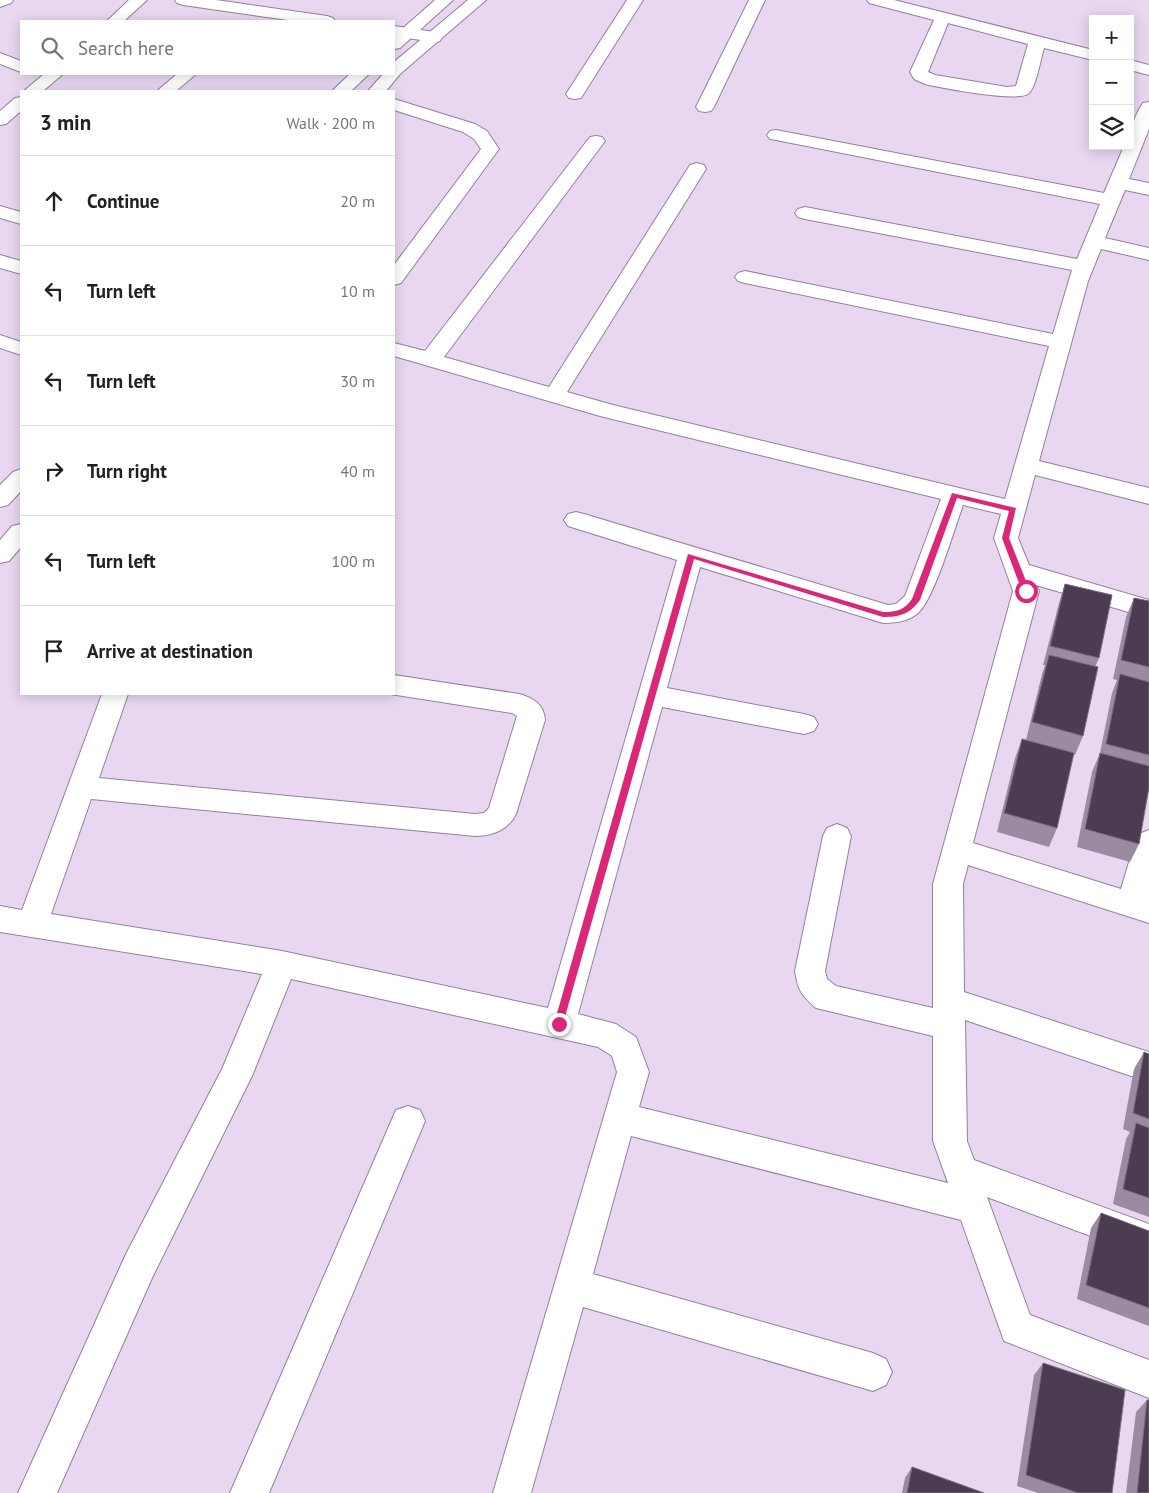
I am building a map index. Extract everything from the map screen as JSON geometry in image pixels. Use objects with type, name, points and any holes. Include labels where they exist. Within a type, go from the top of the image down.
[{"type":"street","points":[[0,2],[5,0]]},
{"type":"street","points":[[116,20],[139,0]]},
{"type":"street","points":[[183,0],[320,20]]},
{"type":"street","points":[[400,32],[445,0]]},
{"type":"street","points":[[395,71],[478,0]]},
{"type":"street","points":[[575,94],[636,0]]},
{"type":"street","points":[[705,107],[757,0]]},
{"type":"street","points":[[875,0],[1089,54]]},
{"type":"street","points":[[943,17],[918,72],[925,78],[1016,93],[1024,88],[1037,41]]},
{"type":"street","points":[[400,32],[434,37]]},
{"type":"street","points":[[0,58],[20,67]]},
{"type":"street","points":[[1134,66],[1149,70]]},
{"type":"street","points":[[35,90],[47,75]]},
{"type":"street","points":[[167,90],[186,75]]},
{"type":"street","points":[[342,90],[359,75]]},
{"type":"street","points":[[378,90],[391,75]]},
{"type":"street","points":[[0,120],[20,103]]},
{"type":"street","points":[[395,104],[468,128],[481,135],[490,149],[395,279]]},
{"type":"street","points":[[1149,107],[1084,266],[1013,509],[1006,538],[1026,591],[948,884],[950,1141],[1017,1328],[1149,1379]]},
{"type":"street","points":[[776,135],[1115,191],[1149,189]]},
{"type":"street","points":[[430,360],[596,140]]},
{"type":"street","points":[[554,396],[697,169]]},
{"type":"street","points":[[0,212],[20,218]]},
{"type":"street","points":[[805,213],[1084,266]]},
{"type":"street","points":[[1094,242],[1149,254]]},
{"type":"street","points":[[0,261],[20,268]]},
{"type":"street","points":[[745,276],[1061,342]]},
{"type":"street","points":[[0,341],[20,349]]},
{"type":"street","points":[[395,350],[554,396],[1013,509]]},
{"type":"street","points":[[1026,465],[1149,496]]},
{"type":"street","points":[[0,499],[20,478]]},
{"type":"street","points":[[576,520],[883,614],[898,615],[910,608],[916,600],[954,495]]},
{"type":"street","points":[[0,555],[20,533]]},
{"type":"street","points":[[559,1024],[691,556]]},
{"type":"street","points":[[1018,571],[1149,609]]},
{"type":"street","points":[[82,787],[475,825],[487,826],[495,822],[502,814],[531,720],[531,712],[519,704],[395,685]]},
{"type":"street","points":[[32,924],[115,695]]},
{"type":"street","points":[[652,695],[804,724]]},
{"type":"street","points":[[837,836],[810,970],[813,986],[827,998],[845,1003],[949,1013],[1149,1067]]},
{"type":"street","points":[[957,850],[1141,907],[1149,842]]},
{"type":"street","points":[[0,919],[282,964],[605,1034],[625,1047],[632,1072],[571,1286],[519,1490]]},
{"type":"street","points":[[37,1493],[139,1266],[236,1076],[282,964]]},
{"type":"street","points":[[620,1118],[973,1206]]},
{"type":"street","points":[[248,1493],[408,1121]]},
{"type":"street","points":[[961,1171],[1149,1241]]},
{"type":"street","points":[[571,1286],[872,1372]]},
{"type":"building","points":[[1065,584],[1112,595],[1099,658],[1050,646]]},
{"type":"building","points":[[1134,598],[1149,601],[1149,667],[1121,660]]},
{"type":"building","points":[[1049,655],[1098,667],[1083,736],[1032,722]]},
{"type":"building","points":[[1120,674],[1149,682],[1149,755],[1106,744]]},
{"type":"building","points":[[1022,739],[1074,753],[1057,828],[1004,813]]},
{"type":"building","points":[[1100,753],[1149,766],[1149,787],[1139,844],[1085,829]]},
{"type":"building","points":[[1144,1052],[1149,1054],[1149,1119],[1133,1113]]},
{"type":"building","points":[[1136,1123],[1149,1128],[1149,1198],[1123,1189]]},
{"type":"building","points":[[1101,1213],[1149,1231],[1149,1308],[1086,1285]]},
{"type":"building","points":[[1043,1363],[1125,1390],[1112,1493],[1078,1493],[1026,1475]]},
{"type":"building","points":[[1147,1400],[1149,1400],[1149,1493],[1137,1493]]},
{"type":"building","points":[[912,1467],[984,1493],[907,1493]]},
{"type":"route","points":[[559,1024],[691,556],[883,614],[898,615],[910,608],[916,600],[954,495],[1013,509],[1006,538],[1026,591]]}]
